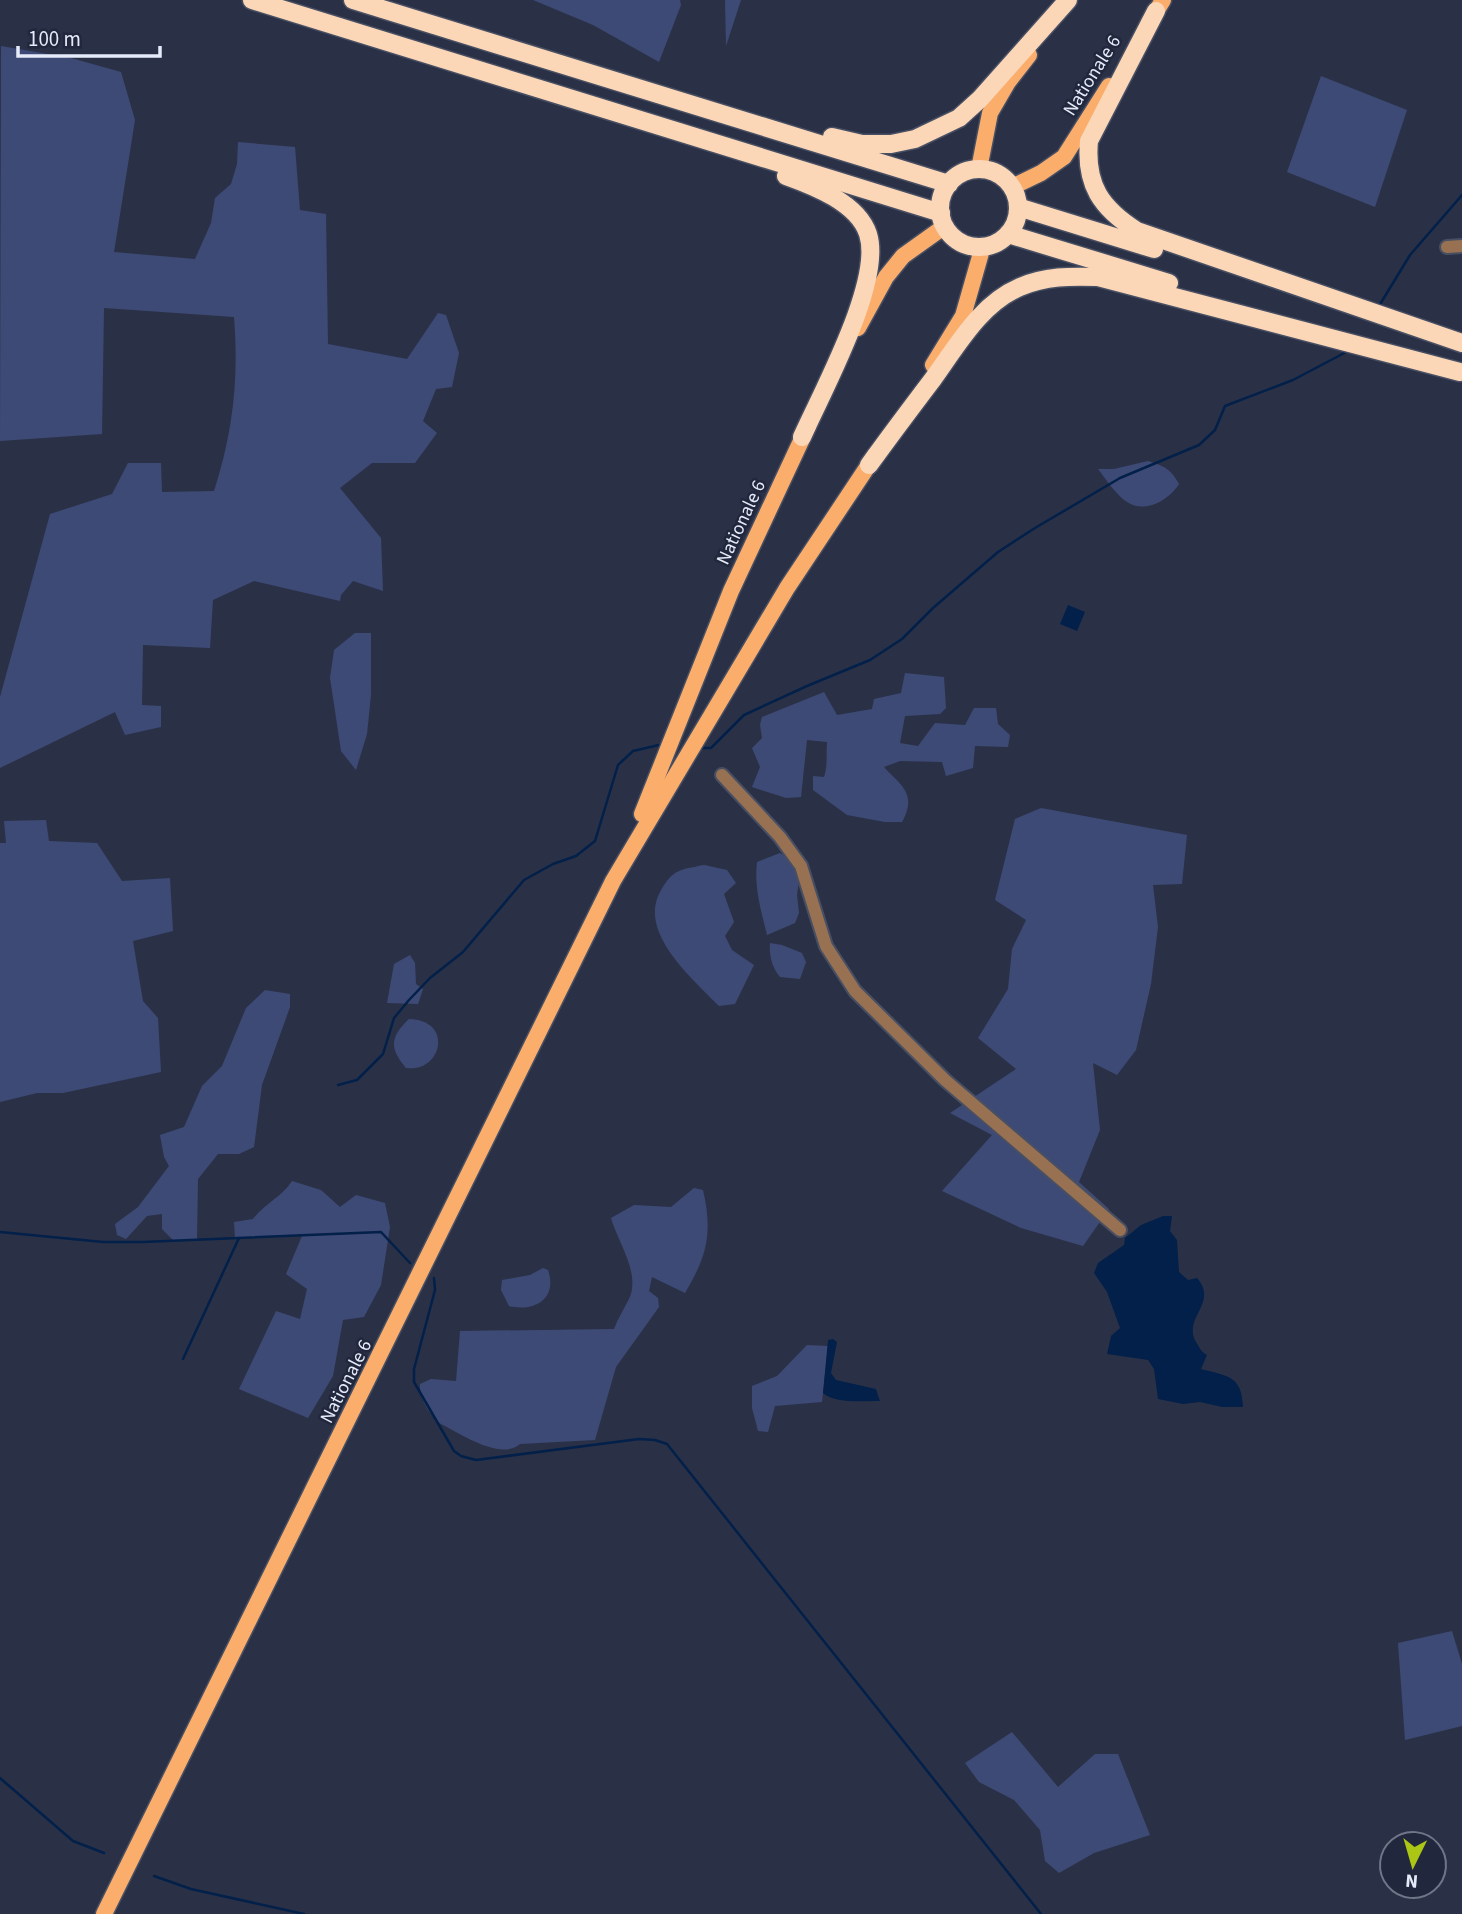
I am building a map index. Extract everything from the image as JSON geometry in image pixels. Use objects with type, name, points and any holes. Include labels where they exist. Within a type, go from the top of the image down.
[{"type":"highway","points":[[252,0],[539,88],[943,220]]},
{"type":"highway","points":[[353,0],[949,184]]},
{"type":"highway","points":[[548,60],[695,97],[824,135],[862,144],[891,144],[915,139],[959,118],[980,100],[1070,0]]},
{"type":"highway","points":[[1160,6],[1089,141],[1087,160],[1090,177],[1100,200],[1117,218],[1137,231],[1462,343]]},
{"type":"highway","points":[[539,88],[801,181],[831,196],[853,212],[867,232],[871,253],[869,276],[861,303],[802,437]]},
{"type":"highway","points":[[979,169],[992,171],[1003,177],[1012,187],[1018,207],[1014,226],[1008,234],[983,246],[961,242],[943,220],[941,203],[949,184],[957,176],[979,169]]},
{"type":"highway","points":[[1018,207],[1462,343]]},
{"type":"highway","points":[[1008,234],[1461,373]]},
{"type":"highway","points":[[869,465],[973,324],[996,301],[1018,288],[1041,280],[1067,276],[1098,277],[1461,373]]},
{"type":"main road","points":[[979,169],[990,113],[1008,82],[1070,0]]},
{"type":"main road","name":"Nationale 6","points":[[1012,187],[1041,173],[1064,157],[1160,6]]},
{"type":"main road","name":"Nationale 6","points":[[622,865],[731,592],[802,437],[886,277],[903,256],[943,220]]},
{"type":"main road","name":"Nationale 6","points":[[104,1914],[622,865],[787,588],[963,316],[983,246]]},
{"type":"street","points":[[1447,247],[1462,246]]},
{"type":"street","points":[[722,775],[780,837],[801,866],[826,946],[855,991],[945,1080],[1120,1230]]},
{"type":"shaded area","points":[[533,0],[680,0],[681,5],[659,62],[593,25]]},
{"type":"shaded area","points":[[725,0],[741,0],[726,46]]},
{"type":"shaded area","points":[[1,46],[71,58],[121,72],[135,120],[114,252],[195,259],[211,223],[215,198],[231,184],[237,164],[238,142],[295,147],[300,210],[326,214],[328,344],[407,359],[438,313],[446,315],[459,353],[452,387],[436,389],[423,421],[437,433],[415,463],[372,463],[340,488],[381,538],[383,591],[353,581],[341,595],[340,601],[254,581],[213,600],[210,648],[143,645],[142,705],[161,706],[161,727],[125,735],[115,712],[0,768],[0,697],[50,514],[112,494],[128,463],[161,463],[162,492],[214,491],[230,426],[236,362],[234,317],[104,308],[102,434],[0,441]]},
{"type":"shaded area","points":[[1321,76],[1407,110],[1375,207],[1287,172]]},
{"type":"shaded area","points":[[1148,461],[1166,469],[1179,484],[1163,500],[1149,506],[1127,502],[1098,469],[1114,469]]},
{"type":"shaded area","points":[[1068,605],[1085,612],[1077,631],[1060,624]]},
{"type":"shaded area","points":[[355,633],[371,633],[371,695],[367,734],[356,770],[341,751],[330,678],[334,650]]},
{"type":"shaded area","points":[[905,673],[944,677],[946,708],[940,714],[905,716],[900,743],[918,746],[935,723],[965,725],[974,708],[996,708],[998,724],[1010,735],[1008,747],[975,746],[973,768],[946,776],[942,762],[900,761],[884,767],[908,797],[902,822],[885,822],[847,815],[813,790],[813,776],[824,777],[827,742],[807,740],[801,797],[786,798],[752,787],[760,767],[752,748],[762,738],[762,717],[824,692],[837,715],[872,709],[874,699],[901,693]]},
{"type":"shaded area","points":[[1041,808],[1187,835],[1182,884],[1153,885],[1158,927],[1151,984],[1136,1050],[1117,1075],[1093,1063],[1100,1130],[1079,1182],[1109,1209],[1083,1246],[1021,1228],[942,1191],[992,1135],[950,1113],[1016,1069],[978,1038],[1008,989],[1012,949],[1026,920],[995,900],[1015,819]]},
{"type":"shaded area","points":[[46,820],[49,841],[97,843],[122,881],[170,878],[173,931],[133,941],[143,1001],[158,1018],[161,1072],[63,1093],[37,1093],[0,1102],[0,843],[6,843],[4,821]]},
{"type":"shaded area","points":[[780,853],[801,866],[797,895],[799,913],[795,923],[767,935],[757,890],[757,862]]},
{"type":"shaded area","points":[[704,865],[727,870],[736,883],[724,894],[734,922],[725,936],[732,950],[754,965],[735,1004],[719,1006],[696,983],[662,939],[656,923],[655,908],[660,892],[669,879],[683,870]]},
{"type":"shaded area","points":[[770,943],[802,953],[806,962],[800,979],[780,977],[772,961]]},
{"type":"shaded area","points":[[410,955],[415,963],[416,984],[423,989],[418,1004],[387,1003],[394,964]]},
{"type":"shaded area","points":[[265,990],[290,994],[290,1007],[262,1085],[254,1147],[239,1154],[218,1154],[198,1179],[197,1240],[174,1241],[162,1229],[162,1214],[147,1216],[126,1239],[117,1235],[115,1224],[138,1207],[169,1166],[164,1157],[160,1135],[184,1127],[202,1086],[222,1066],[246,1008]]},
{"type":"shaded area","points":[[409,1019],[423,1022],[433,1028],[438,1046],[428,1063],[406,1068],[394,1048],[394,1043],[398,1031]]},
{"type":"shaded area","points":[[292,1181],[321,1190],[340,1207],[356,1195],[385,1203],[390,1227],[381,1285],[364,1317],[343,1320],[333,1376],[308,1418],[239,1389],[276,1311],[300,1319],[307,1289],[286,1274],[302,1236],[235,1238],[234,1222],[253,1219]]},
{"type":"shaded area","points":[[694,1188],[703,1190],[708,1219],[703,1255],[685,1293],[652,1277],[649,1291],[658,1298],[659,1307],[616,1367],[595,1440],[492,1448],[441,1424],[433,1416],[423,1401],[420,1384],[431,1379],[456,1381],[460,1331],[614,1329],[629,1299],[632,1279],[627,1258],[611,1218],[634,1205],[671,1207]]},
{"type":"shaded area","points":[[1163,1216],[1172,1216],[1170,1231],[1177,1240],[1179,1272],[1188,1280],[1197,1278],[1203,1287],[1203,1303],[1193,1325],[1196,1342],[1207,1355],[1201,1369],[1225,1376],[1236,1383],[1240,1389],[1243,1407],[1222,1407],[1200,1402],[1183,1404],[1158,1399],[1154,1369],[1148,1360],[1107,1354],[1111,1336],[1120,1328],[1107,1292],[1094,1273],[1098,1263],[1124,1245],[1125,1238],[1141,1225]]},
{"type":"shaded area","points":[[543,1268],[548,1270],[550,1280],[547,1296],[535,1305],[509,1306],[501,1290],[502,1280],[530,1275]]},
{"type":"shaded area","points":[[828,1340],[837,1342],[831,1373],[836,1380],[876,1389],[880,1401],[842,1400],[823,1393]]},
{"type":"shaded area","points":[[807,1345],[828,1346],[822,1402],[775,1406],[768,1432],[758,1431],[752,1408],[752,1386],[777,1376]]},
{"type":"shaded area","points":[[1452,1631],[1462,1664],[1462,1726],[1405,1740],[1398,1643]]},
{"type":"shaded area","points":[[1012,1732],[1058,1787],[1095,1754],[1118,1754],[1150,1835],[1094,1853],[1059,1873],[1045,1861],[1040,1830],[1014,1800],[979,1782],[965,1763]]},
{"type":"waterway","points":[[1379,306],[1410,255],[1462,195]]},
{"type":"waterway","points":[[702,748],[711,748],[744,715],[870,660],[902,639],[933,608],[998,552],[1035,528],[1120,478],[1199,445],[1215,430],[1225,406],[1293,380],[1350,350]]},
{"type":"waterway","points":[[338,1085],[357,1080],[383,1054],[394,1018],[430,978],[463,952],[524,880],[553,864],[576,856],[595,841],[618,765],[633,751],[659,745]]},
{"type":"waterway","points":[[0,1232],[103,1242],[381,1232],[410,1263]]},
{"type":"waterway","points":[[183,1359],[239,1238]]},
{"type":"waterway","points":[[434,1278],[435,1290],[414,1369],[414,1382],[454,1451],[476,1460],[639,1439],[667,1444],[1041,1914]]},
{"type":"waterway","points":[[0,1778],[73,1841],[104,1853]]},
{"type":"waterway","points":[[154,1876],[191,1889],[304,1914]]}]
